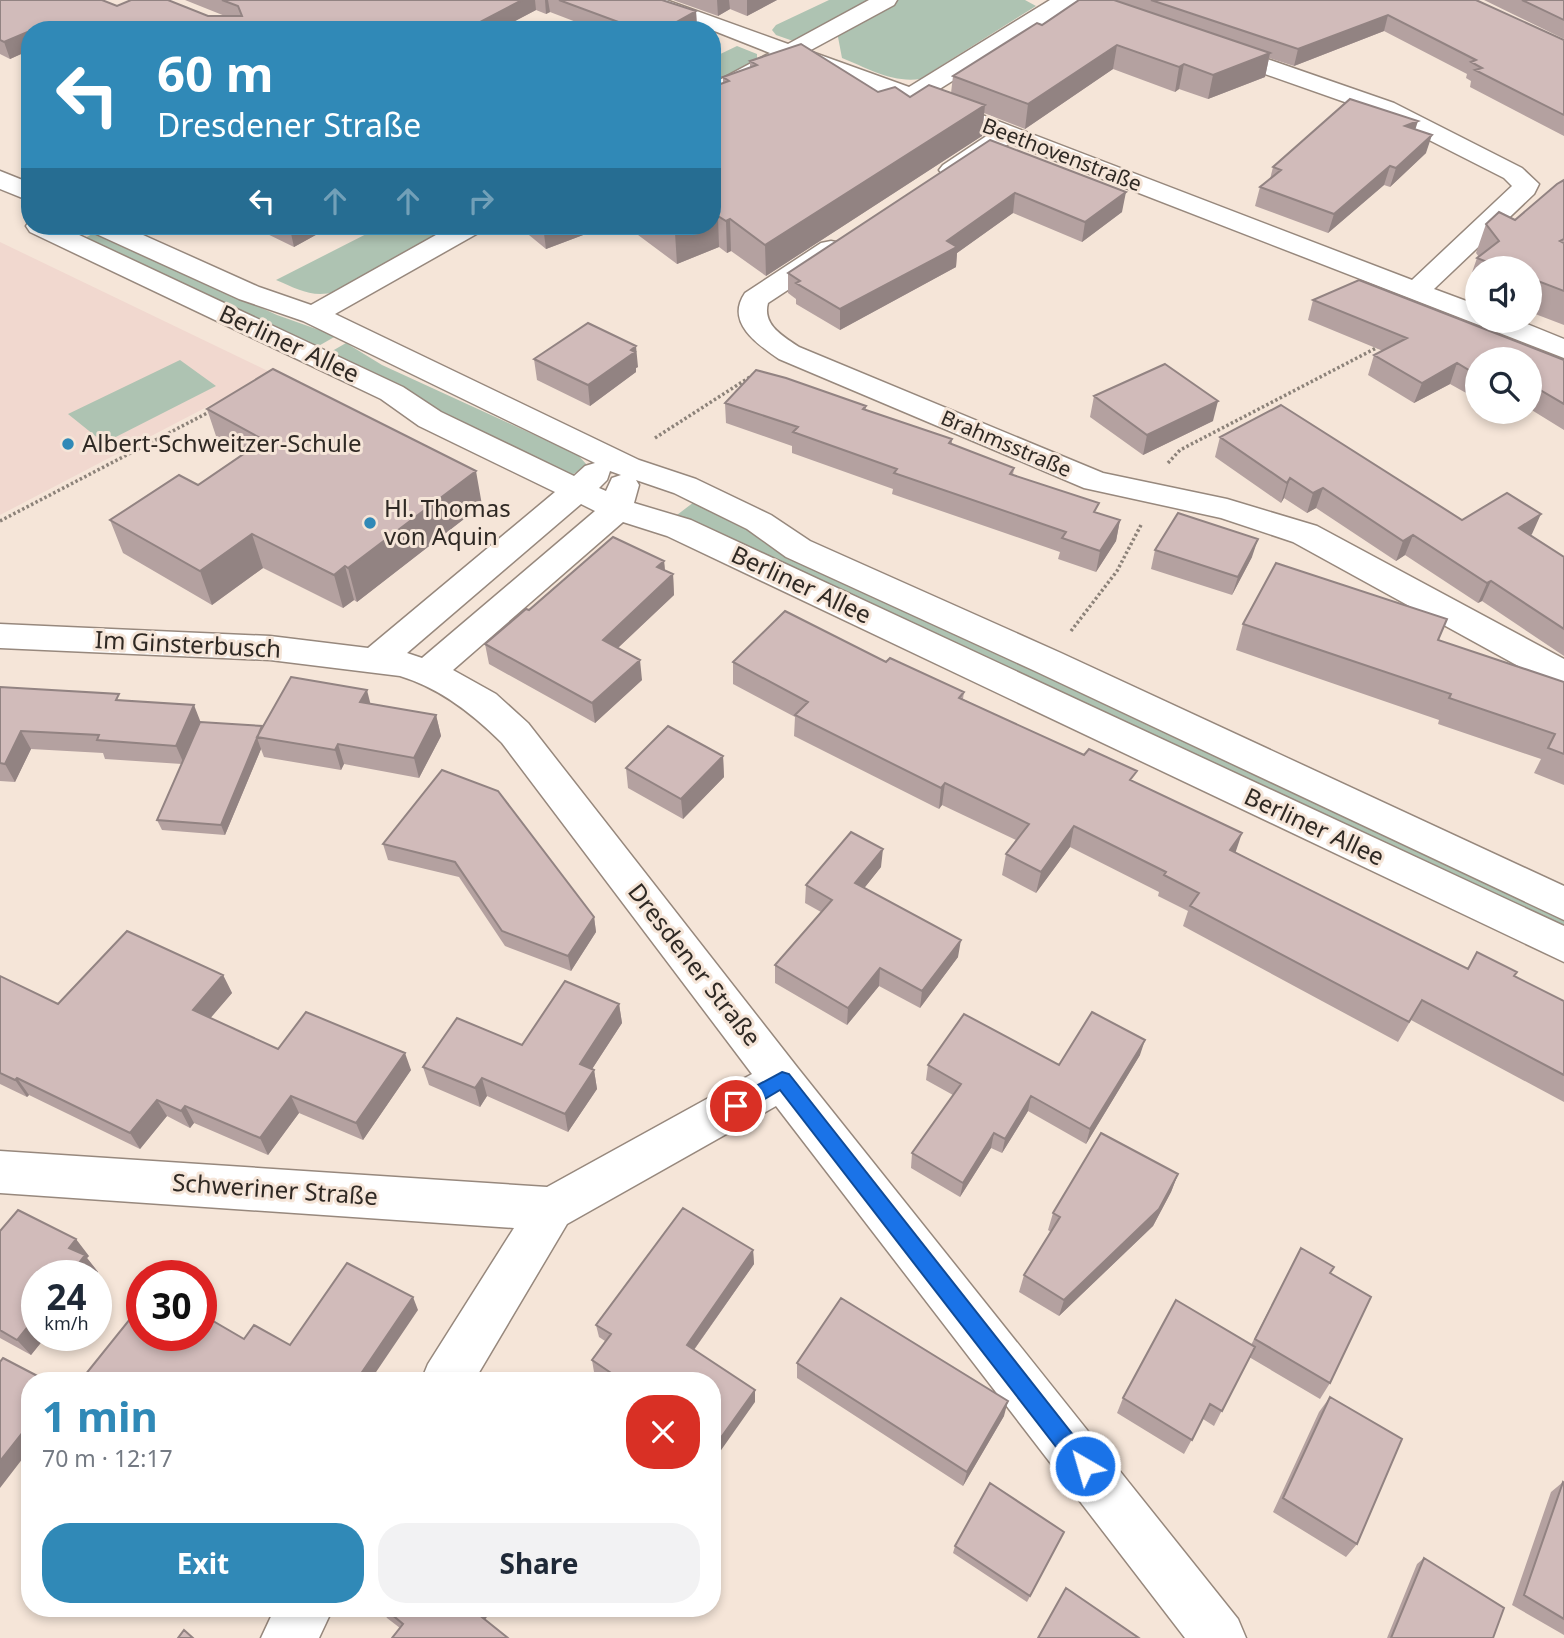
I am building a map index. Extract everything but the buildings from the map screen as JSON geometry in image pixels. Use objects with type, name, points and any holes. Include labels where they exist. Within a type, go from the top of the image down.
[{"type":"street","name":"Beethovenstraße","points":[[645,0],[705,21]]},
{"type":"street","points":[[721,88],[886,0]]},
{"type":"street","points":[[911,96],[1069,0],[1148,26]]},
{"type":"street","name":"Beethovenstraße","points":[[721,27],[911,96],[1465,310]]},
{"type":"street","points":[[1200,44],[1385,108],[1521,178],[1527,184],[1416,291]]},
{"type":"street","points":[[926,187],[1006,134]]},
{"type":"street","name":"Berliner Allee","points":[[0,179],[21,204]]},
{"type":"street","name":"Brahmsstraße","points":[[858,232],[755,299],[750,315],[767,338],[789,353],[1095,481],[1227,509],[1305,534],[1564,675]]},
{"type":"street","name":"Berliner Allee","points":[[72,235],[392,393],[430,419],[617,509],[679,528],[1564,945]]},
{"type":"street","name":"Berliner Allee","points":[[121,235],[249,293],[313,315],[620,463],[685,486],[759,522],[797,549],[1048,662],[1564,904]]},
{"type":"street","points":[[313,315],[455,235]]},
{"type":"street","points":[[1524,333],[1564,349]]},
{"type":"street","points":[[376,660],[578,489],[620,463]]},
{"type":"street","points":[[428,672],[617,509],[620,463]]},
{"type":"street","name":"Im Ginsterbusch","points":[[0,636],[270,648],[376,660],[428,672]]},
{"type":"street","name":"Dresdener Straße","points":[[428,672],[483,703],[515,733],[782,1080],[1219,1638]]},
{"type":"street","points":[[451,1372],[551,1209],[782,1080]]},
{"type":"street","name":"Schweriner Straße","points":[[0,1171],[551,1209]]},
{"type":"street","points":[[288,1638],[301,1617]]},
{"type":"path","points":[[1048,662],[1117,572],[1157,495],[1166,466],[1180,450],[1384,344]]},
{"type":"path","points":[[620,463],[789,353]]},
{"type":"path","points":[[0,521],[224,405]]},
{"type":"shaded area","name":"Albert-Schweitzer-Schule","points":[[0,242],[272,373],[0,515]]},
{"type":"green space","points":[[829,0],[1025,0],[1036,6],[920,79],[910,80],[880,74],[842,58],[838,37],[820,29],[796,42],[776,35],[772,30],[776,25]]},
{"type":"green space","points":[[737,46],[757,54],[757,59],[721,80],[721,54]]},
{"type":"green space","points":[[90,235],[103,235],[277,315],[336,336],[315,348],[83,239]]},
{"type":"green space","points":[[364,235],[439,235],[335,292],[312,293],[276,280]]},
{"type":"green space","points":[[346,343],[382,365],[578,455],[587,465],[572,475],[554,470],[327,354]]},
{"type":"green space","points":[[180,360],[216,386],[104,443],[68,414]]},
{"type":"green space","points":[[694,502],[746,526],[768,544],[1564,916],[1564,934],[723,540],[677,515]]},
{"type":"place","name":"Albert-Schweitzer-Schule","points":[[68,444]]},
{"type":"place","name":"Hl. Thomas von Aquin","points":[[370,523]]},
{"type":"route","points":[[736,1106],[782,1080],[1085,1466]]}]
